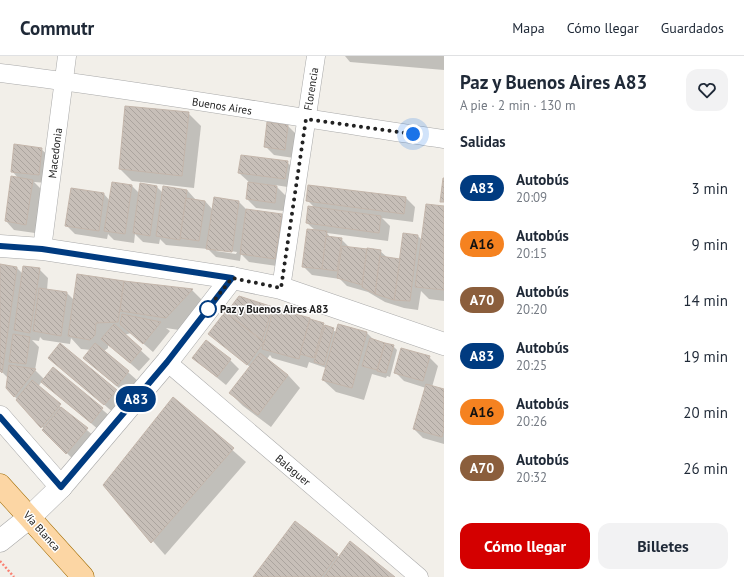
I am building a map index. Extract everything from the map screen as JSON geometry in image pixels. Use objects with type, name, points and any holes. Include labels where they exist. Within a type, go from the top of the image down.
[{"type":"main road","name":"Vía Blanca","points":[[0,485],[83,577]]},
{"type":"street","name":"Macedonia","points":[[42,249],[67,56]]},
{"type":"street","name":"Florencia","points":[[281,288],[316,56]]},
{"type":"street","name":"Buenos Aires","points":[[0,73],[64,80],[306,119],[444,138]]},
{"type":"street","points":[[0,246],[42,249],[232,278],[281,288],[444,344]]},
{"type":"street","points":[[0,541],[30,517],[61,487],[167,362],[232,278]]},
{"type":"street","name":"Balaguer","points":[[167,362],[419,577]]},
{"type":"street","points":[[0,417],[61,487]]},
{"type":"path","points":[[0,561],[14,577]]},
{"type":"building","points":[[125,106],[189,112],[182,176],[119,169]]},
{"type":"building","points":[[267,122],[288,125],[285,150],[264,147]]},
{"type":"building","points":[[14,144],[42,148],[39,175],[11,172]]},
{"type":"building","points":[[241,155],[288,161],[285,179],[238,173]]},
{"type":"building","points":[[11,176],[33,180],[26,225],[5,221]]},
{"type":"building","points":[[443,178],[444,202],[440,202]]},
{"type":"building","points":[[112,182],[132,185],[125,234],[104,231]]},
{"type":"building","points":[[248,182],[277,186],[275,203],[246,199]]},
{"type":"building","points":[[140,183],[157,186],[150,236],[133,233]]},
{"type":"building","points":[[308,185],[406,197],[404,214],[306,201]]},
{"type":"building","points":[[163,186],[187,190],[180,240],[156,236]]},
{"type":"building","points":[[71,188],[104,193],[99,231],[65,226]]},
{"type":"building","points":[[214,197],[239,201],[232,252],[206,249]]},
{"type":"building","points":[[186,198],[205,201],[199,241],[180,238]]},
{"type":"building","points":[[426,204],[444,206],[444,290],[415,287]]},
{"type":"building","points":[[308,206],[381,216],[379,233],[306,223]]},
{"type":"building","points":[[246,209],[282,214],[275,259],[240,254]]},
{"type":"building","points":[[307,229],[327,231],[322,269],[302,267]]},
{"type":"building","points":[[403,233],[418,235],[410,301],[394,300]]},
{"type":"building","points":[[326,236],[342,238],[337,271],[322,269]]},
{"type":"building","points":[[342,246],[367,249],[362,285],[337,278]]},
{"type":"building","points":[[367,248],[381,250],[375,294],[362,287]]},
{"type":"building","points":[[380,256],[400,259],[394,300],[375,294]]},
{"type":"building","points":[[0,264],[17,267],[2,373],[0,371]]},
{"type":"building","points":[[23,266],[40,268],[30,333],[14,330]]},
{"type":"building","points":[[77,274],[124,281],[118,322],[96,323],[95,335],[90,340],[68,336]]},
{"type":"building","points":[[124,281],[193,289],[166,318],[120,311]]},
{"type":"building","points":[[39,288],[67,292],[61,336],[33,331]]},
{"type":"building","points":[[239,296],[273,307],[262,340],[226,313]]},
{"type":"building","points":[[274,308],[310,318],[299,359],[262,349]]},
{"type":"building","points":[[225,312],[264,342],[247,365],[208,334]]},
{"type":"building","points":[[122,314],[161,322],[143,344],[120,324]]},
{"type":"building","points":[[310,319],[324,323],[314,358],[300,354]]},
{"type":"building","points":[[114,324],[142,349],[130,363],[101,339]]},
{"type":"building","points":[[338,324],[367,332],[352,388],[322,380]]},
{"type":"building","points":[[325,325],[334,328],[324,365],[314,362]]},
{"type":"building","points":[[13,334],[30,337],[26,364],[9,362]]},
{"type":"building","points":[[370,338],[385,343],[377,370],[362,366]]},
{"type":"building","points":[[206,340],[231,359],[217,377],[192,358]]},
{"type":"building","points":[[60,343],[117,390],[104,405],[48,358]]},
{"type":"building","points":[[95,343],[129,371],[117,386],[83,358]]},
{"type":"building","points":[[385,343],[394,345],[386,373],[377,371]]},
{"type":"building","points":[[401,348],[430,356],[423,381],[394,373]]},
{"type":"building","points":[[260,353],[288,375],[258,415],[229,393]]},
{"type":"building","points":[[9,365],[36,369],[14,397],[6,388]]},
{"type":"building","points":[[53,367],[103,408],[91,423],[41,382]]},
{"type":"building","points":[[32,380],[61,404],[41,428],[16,400]]},
{"type":"building","points":[[426,384],[444,389],[444,429],[442,437],[413,429]]},
{"type":"building","points":[[173,397],[234,448],[151,543],[103,485]]},
{"type":"building","points":[[61,407],[88,428],[66,454],[42,430]]},
{"type":"building","points":[[295,521],[338,554],[321,577],[253,577]]},
{"type":"building","points":[[350,541],[395,577],[324,577]]},
{"type":"bus line","name":"A83","points":[[0,246],[42,249],[232,278],[167,362],[61,487],[0,417]]},
{"type":"place","name":"Paz y Buenos Aires A83","points":[[208,309]]},
{"type":"route","points":[[208,309],[205,312],[232,278],[281,288],[306,119],[413,134]]}]
